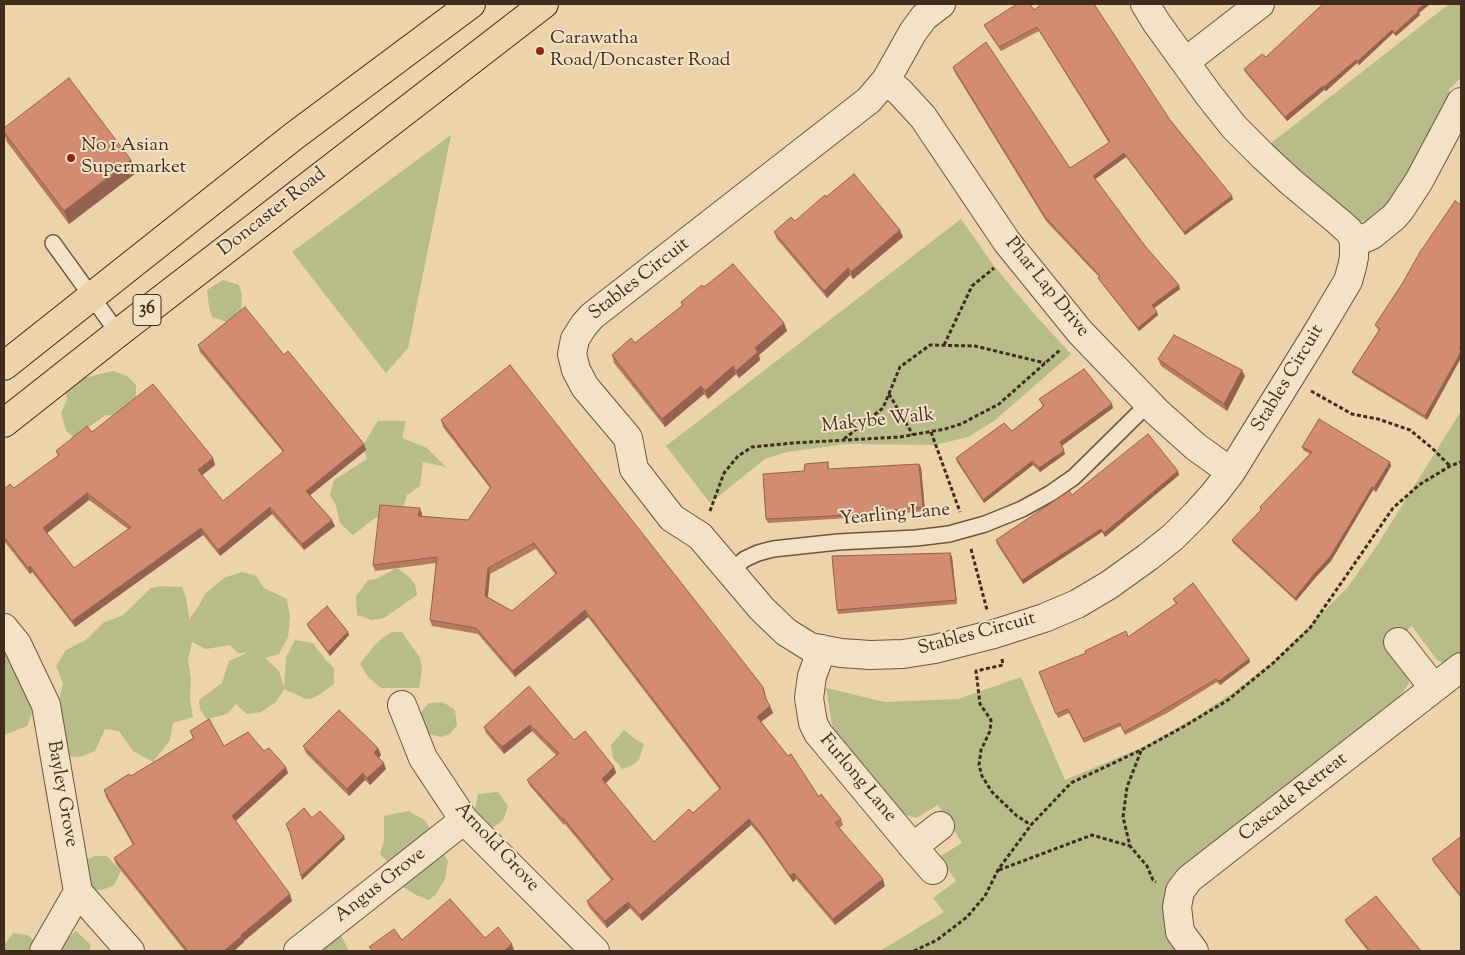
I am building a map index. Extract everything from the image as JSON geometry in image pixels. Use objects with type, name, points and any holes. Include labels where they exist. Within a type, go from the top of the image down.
[{"type":"main road","name":"36","points":[[4,366],[294,136],[471,4]]},
{"type":"main road","name":"Doncaster Road","points":[[4,423],[544,4]]},
{"type":"street","name":"Stables Circuit","points":[[941,4],[924,17],[912,32],[886,80],[869,100],[592,316],[584,324],[576,339],[572,354],[576,370],[585,387],[628,438],[634,469],[672,518],[700,536],[762,609],[786,632],[810,647],[841,653],[870,655],[903,654],[935,649],[994,634],[1044,618],[1077,604],[1109,585],[1148,557],[1173,537],[1214,494],[1231,472],[1348,281],[1352,267],[1354,242]]},
{"type":"street","points":[[1145,4],[1156,22],[1234,127],[1262,156],[1339,222],[1349,232],[1354,242],[1372,235],[1394,217],[1404,205],[1419,181],[1461,102]]},
{"type":"street","points":[[1185,62],[1260,4]]},
{"type":"street","name":"Phar Lap Drive","points":[[886,80],[923,117],[1014,251],[1080,332],[1148,404],[1196,447],[1231,472]]},
{"type":"street","name":"Bayley Grove","points":[[4,628],[17,644],[46,705],[78,892]]},
{"type":"street","points":[[1398,642],[1434,688]]},
{"type":"street","name":"Furlong Lane","points":[[822,649],[812,676],[809,698],[812,723],[826,744],[933,870]]},
{"type":"street","name":"Cascade Retreat","points":[[1178,900],[1180,891],[1189,880],[1461,667]]},
{"type":"street","name":"Arnold Grove","points":[[402,705],[423,758],[464,820],[595,951]]},
{"type":"street","name":"Angus Grove","points":[[298,951],[464,820]]},
{"type":"street","points":[[913,847],[940,826]]},
{"type":"street","points":[[44,951],[78,892],[130,951]]},
{"type":"street","points":[[1178,900],[1180,932],[1194,951]]},
{"type":"lane","points":[[53,243],[118,333]]},
{"type":"lane","name":"Yearling Lane","points":[[730,571],[745,559],[773,549],[838,542],[916,538],[948,534],[985,524],[1022,509],[1051,494],[1074,477],[1148,404]]},
{"type":"path","points":[[944,346],[972,286],[1014,251]]},
{"type":"path","name":"Makybe Walk","points":[[700,536],[724,473],[738,456],[752,447],[900,437],[945,429],[961,424],[999,404],[1080,332]]},
{"type":"path","points":[[842,440],[883,408],[900,367],[930,345],[975,346],[1046,363]]},
{"type":"path","points":[[1289,379],[1352,414],[1378,419],[1410,430],[1450,466]]},
{"type":"path","points":[[889,394],[913,435]]},
{"type":"path","points":[[914,951],[937,940],[967,917],[985,896],[998,870],[1031,825],[1071,783],[1141,750],[1228,700],[1272,664],[1310,628],[1393,508],[1419,485],[1450,466],[1461,462]]},
{"type":"path","points":[[1141,750],[1128,787],[1123,818],[1130,846],[1147,866],[1153,880],[1178,900]]},
{"type":"path","points":[[998,870],[1092,835],[1130,846]]},
{"type":"green space","points":[[1449,4],[1461,4],[1461,78],[1449,89],[1448,108],[1401,192],[1377,221],[1358,221],[1266,147]]},
{"type":"green space","points":[[451,135],[408,348],[386,373],[292,252]]},
{"type":"green space","points":[[961,219],[994,266],[1071,354],[994,421],[968,437],[935,445],[847,444],[787,452],[765,459],[710,503],[666,446]]},
{"type":"green space","points":[[223,280],[239,285],[242,296],[241,310],[230,323],[212,317],[209,307],[207,290]]},
{"type":"green space","points":[[114,371],[127,376],[136,385],[136,405],[123,416],[106,415],[74,437],[66,431],[61,413],[67,399],[65,391],[79,379]]},
{"type":"green space","points":[[1461,411],[1461,659],[1445,664],[1437,660],[1412,626],[1386,647],[1406,671],[1409,683],[1401,695],[1180,871],[1181,951],[880,951],[944,912],[933,898],[956,881],[939,857],[962,843],[938,805],[916,818],[896,812],[833,730],[826,688],[885,702],[958,699],[1021,677],[1065,780],[1143,747],[1196,717],[1234,692],[1275,660],[1348,587],[1378,544]]},
{"type":"green space","points":[[378,421],[406,421],[402,438],[427,448],[446,467],[423,462],[420,486],[407,495],[404,505],[375,518],[353,535],[340,523],[336,506],[330,495],[334,480],[367,459],[363,445]]},
{"type":"green space","points":[[397,568],[415,584],[417,595],[384,618],[372,620],[357,615],[356,596],[368,580],[376,579]]},
{"type":"green space","points":[[241,572],[255,575],[264,588],[287,599],[290,617],[288,637],[279,654],[265,658],[279,671],[284,687],[286,657],[295,640],[313,643],[334,668],[334,684],[319,695],[306,699],[284,689],[276,702],[261,712],[247,714],[236,704],[227,714],[207,719],[200,710],[199,700],[222,683],[229,661],[247,653],[238,653],[230,645],[206,649],[192,642],[188,660],[193,717],[173,723],[170,740],[153,762],[133,751],[119,731],[105,729],[95,751],[80,757],[62,756],[56,715],[63,683],[56,666],[66,650],[86,640],[103,623],[123,615],[151,588],[161,586],[182,587],[186,598],[190,623],[190,618],[205,594],[224,578]]},
{"type":"green space","points":[[392,632],[402,632],[420,658],[422,668],[419,688],[381,688],[368,677],[360,664],[382,638]]},
{"type":"green space","points":[[4,636],[37,702],[27,726],[4,735]]},
{"type":"green space","points":[[443,702],[455,710],[457,725],[450,734],[441,737],[427,734],[417,717],[429,703]]},
{"type":"green space","points":[[624,730],[644,744],[639,760],[631,766],[622,769],[613,758],[611,745]]},
{"type":"green space","points":[[498,792],[508,806],[503,820],[491,829],[471,827],[478,794]]},
{"type":"green space","points":[[408,811],[425,820],[448,861],[445,879],[436,894],[429,900],[416,895],[397,883],[391,865],[380,854],[384,841],[384,816]]},
{"type":"green space","points":[[95,856],[107,856],[121,871],[114,885],[102,890],[89,890],[86,860]]},
{"type":"green space","points":[[76,931],[91,945],[89,951],[54,951]]},
{"type":"green space","points":[[13,933],[28,935],[44,951],[4,951],[4,945]]},
{"type":"green space","points":[[342,937],[349,951],[303,951],[321,939]]},
{"type":"building","points":[[1017,4],[1030,4],[1034,10],[1042,4],[1094,4],[1170,120],[1232,196],[1184,232],[1124,153],[1093,176],[1145,246],[1179,285],[1152,305],[1157,312],[1138,328],[1098,278],[1100,276],[1045,217],[953,67],[986,42],[1070,168],[1110,142],[1037,27],[999,47],[984,25]]},
{"type":"building","points":[[1323,4],[1425,4],[1395,33],[1392,30],[1358,61],[1356,60],[1285,117],[1244,69],[1262,54],[1266,57]]},
{"type":"building","name":"No 1 Asian Supermarket","points":[[69,78],[131,160],[64,211],[4,132],[4,128]]},
{"type":"building","points":[[854,174],[900,230],[851,272],[848,268],[824,291],[774,232],[791,217],[795,221],[825,195],[826,197]]},
{"type":"building","points":[[1455,201],[1461,205],[1461,345],[1459,348],[1461,352],[1425,416],[1352,372],[1380,329],[1375,325],[1420,252]]},
{"type":"building","points":[[733,264],[784,323],[755,348],[758,352],[736,371],[733,366],[705,391],[701,386],[662,419],[612,355],[631,338],[635,343],[683,305],[681,302],[702,285],[704,287]]},
{"type":"building","points":[[245,307],[284,355],[288,351],[364,444],[306,491],[332,520],[302,544],[270,507],[218,550],[201,528],[72,621],[30,566],[28,568],[4,537],[4,489],[10,484],[14,488],[59,455],[56,451],[87,426],[92,432],[153,384],[213,458],[198,470],[223,501],[284,451],[198,345]],"holes":[[[87,493],[131,527],[74,568],[43,528]]]},
{"type":"building","points":[[1174,335],[1242,370],[1224,404],[1158,359]]},
{"type":"building","points":[[510,365],[763,687],[770,706],[757,717],[788,756],[791,754],[819,797],[821,794],[841,819],[835,823],[883,879],[833,919],[794,873],[790,876],[749,819],[640,915],[628,902],[605,921],[587,901],[613,879],[563,818],[527,780],[559,753],[530,725],[502,747],[484,727],[529,686],[574,740],[585,731],[614,767],[602,779],[654,842],[689,809],[693,813],[721,788],[585,610],[513,671],[476,628],[430,620],[437,557],[373,565],[380,505],[420,508],[418,516],[468,520],[491,487],[441,420]],"holes":[[[534,543],[557,573],[512,611],[485,596],[488,568]]]},
{"type":"building","points":[[1084,369],[1112,404],[1060,442],[1064,451],[1039,468],[1032,461],[983,500],[956,458],[1004,423],[1012,431],[1044,406],[1039,399]]},
{"type":"building","points":[[1319,419],[1390,462],[1374,488],[1372,487],[1330,557],[1295,598],[1232,540],[1312,452],[1302,447]]},
{"type":"building","points":[[1148,434],[1178,471],[1104,533],[1101,529],[1022,580],[996,540],[1069,491],[1072,495]]},
{"type":"building","points":[[828,462],[828,469],[919,464],[923,507],[831,516],[766,519],[763,474],[804,471],[805,464]]},
{"type":"building","points":[[950,553],[956,600],[837,610],[832,556]]},
{"type":"building","points":[[1193,583],[1249,659],[1219,681],[1216,679],[1124,732],[1120,723],[1083,739],[1068,709],[1056,714],[1039,672],[1086,653],[1085,651],[1126,631],[1128,637],[1177,603],[1173,599]]},
{"type":"building","points":[[327,606],[348,632],[328,652],[307,624]]},
{"type":"building","points":[[339,710],[378,748],[374,753],[384,763],[367,778],[363,773],[347,789],[303,746]]},
{"type":"building","points":[[209,719],[224,746],[248,732],[264,751],[269,748],[286,767],[232,816],[290,894],[224,951],[188,951],[114,858],[134,844],[104,790],[194,738],[190,731]]},
{"type":"building","points":[[304,808],[312,818],[320,811],[344,836],[301,876],[286,824]]},
{"type":"building","points":[[1459,838],[1461,841],[1461,896],[1432,859]]},
{"type":"building","points":[[1376,896],[1421,951],[1370,951],[1345,920]]},
{"type":"building","points":[[450,899],[485,938],[498,927],[512,944],[504,951],[373,951],[369,947],[394,929],[402,940]]},
{"type":"place","name":"Carawatha Road/Doncaster Road","points":[[540,51]]},
{"type":"place","name":"No 1 Asian Supermarket","points":[[71,158]]}]
